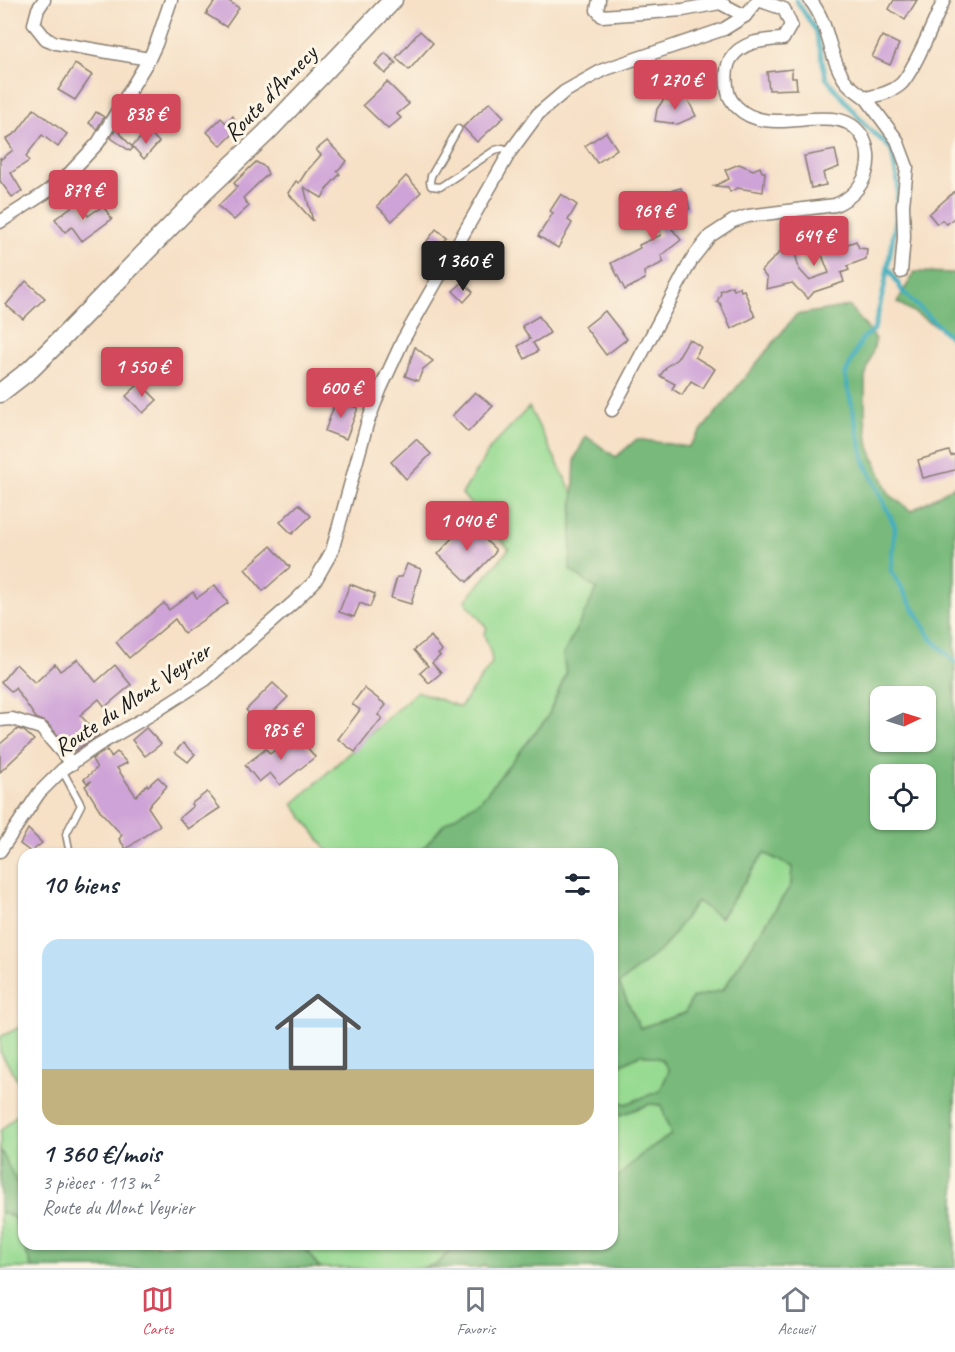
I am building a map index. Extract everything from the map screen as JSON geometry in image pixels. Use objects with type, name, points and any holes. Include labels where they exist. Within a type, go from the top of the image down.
[{"type":"main road","name":"Route d'Annecy","points":[[0,393],[31,369],[204,192],[263,136],[393,0]]},
{"type":"street","points":[[44,0],[34,24],[46,39],[56,43],[149,59]]},
{"type":"street","points":[[0,222],[45,193],[98,143],[149,59],[171,0]]},
{"type":"street","points":[[599,0],[597,10],[602,16],[683,10],[720,3],[745,16]]},
{"type":"street","points":[[612,410],[692,259],[710,236],[733,221],[748,216],[846,201],[865,176],[868,164],[867,148],[862,136],[847,122],[835,118],[765,121],[743,113],[728,96],[726,81],[731,59],[745,46],[760,40],[783,39],[791,25],[784,9],[758,0]]},
{"type":"street","name":"Route du Mont Veyrier","points":[[0,851],[39,793],[67,767],[98,745],[150,716],[205,680],[315,581],[332,551],[361,444],[403,340],[510,152],[538,114],[564,92],[588,77],[724,29],[745,16],[758,0]]},
{"type":"street","points":[[810,0],[817,8],[827,30],[845,80],[866,98],[897,140],[907,167],[903,205],[904,237],[901,272]]},
{"type":"street","points":[[866,98],[887,93],[901,84],[944,0]]},
{"type":"street","points":[[0,720],[12,719],[41,728],[67,767]]},
{"type":"lane","points":[[458,129],[431,176],[431,186],[435,188],[440,187],[495,150],[503,148],[510,152]]},
{"type":"lane","points":[[67,767],[81,805],[66,834],[69,848]]},
{"type":"green space","points":[[915,272],[955,273],[955,338],[897,302]]},
{"type":"green space","points":[[849,306],[876,339],[865,377],[865,417],[869,447],[889,494],[911,511],[955,486],[955,1268],[487,1268],[485,1265],[479,1268],[421,1268],[438,1264],[450,1250],[618,1250],[618,1177],[644,1152],[671,1135],[661,1105],[650,1104],[618,1116],[618,1101],[626,1104],[660,1091],[669,1070],[661,1059],[641,1054],[618,1066],[618,848],[423,848],[444,824],[481,800],[547,718],[566,674],[563,655],[597,589],[570,570],[575,458],[586,436],[616,457],[637,439],[688,447],[796,315]],"holes":[[[764,853],[792,867],[791,885],[723,990],[692,998],[685,1013],[640,1028],[619,984],[664,947],[697,901],[720,918]]]},
{"type":"green space","points":[[529,407],[573,494],[570,570],[597,589],[563,655],[566,674],[547,718],[481,800],[445,824],[423,848],[325,848],[293,804],[417,691],[460,707],[492,663],[484,634],[487,628],[465,601],[509,549],[462,494],[491,447]]},
{"type":"green space","points":[[764,853],[792,867],[791,885],[723,990],[692,998],[685,1013],[640,1028],[619,984],[664,947],[697,901],[721,918]]},
{"type":"green space","points":[[18,1028],[18,1080],[0,1052],[0,1037]]},
{"type":"green space","points":[[641,1054],[661,1059],[670,1070],[660,1091],[626,1104],[618,1101],[618,1066]]},
{"type":"green space","points":[[650,1104],[662,1105],[671,1135],[644,1152],[618,1177],[618,1116]]},
{"type":"green space","points":[[18,1114],[18,1186],[0,1149],[0,1131]]},
{"type":"green space","points":[[0,1149],[18,1185],[18,1230],[13,1216],[0,1212]]},
{"type":"green space","points":[[0,1212],[13,1216],[18,1230],[18,1250],[25,1250],[32,1268],[0,1268]]},
{"type":"green space","points":[[25,1250],[306,1250],[319,1268],[32,1268]]},
{"type":"green space","points":[[306,1250],[450,1250],[438,1264],[421,1268],[319,1268]]},
{"type":"building","points":[[216,0],[227,0],[239,8],[226,27],[206,14]]},
{"type":"building","points":[[894,0],[917,0],[905,20],[889,9]]},
{"type":"building","points":[[420,31],[433,43],[409,70],[396,58]]},
{"type":"building","points":[[882,36],[899,44],[890,65],[872,57]]},
{"type":"building","points":[[385,53],[396,63],[385,74],[375,64]]},
{"type":"building","points":[[75,64],[92,75],[75,100],[58,90]]},
{"type":"building","points":[[792,69],[792,78],[796,78],[797,89],[769,90],[767,72]]},
{"type":"building","points":[[387,82],[409,104],[397,114],[401,118],[388,129],[363,105]]},
{"type":"building","points":[[685,94],[696,116],[678,124],[655,121],[657,109],[664,99],[671,100]]},
{"type":"building","points":[[151,97],[171,117],[157,130],[137,111]]},
{"type":"building","points":[[490,102],[504,117],[477,142],[463,127]]},
{"type":"building","points":[[34,109],[67,134],[58,147],[42,135],[26,156],[29,161],[11,173],[22,191],[12,197],[0,181],[0,157],[1,159],[13,150],[6,139],[17,132]]},
{"type":"building","points":[[96,112],[104,117],[97,129],[89,123]]},
{"type":"building","points":[[233,116],[239,128],[221,146],[207,132],[221,118],[226,123]]},
{"type":"building","points":[[116,129],[133,148],[130,151],[111,138]]},
{"type":"building","points":[[148,131],[159,142],[144,159],[132,146]]},
{"type":"building","points":[[606,132],[617,149],[597,163],[585,146]]},
{"type":"building","points":[[327,141],[347,161],[337,171],[340,174],[322,198],[304,187],[313,221],[288,193],[296,181],[299,183],[321,155],[316,150]]},
{"type":"building","points":[[835,150],[839,167],[823,173],[826,185],[811,188],[804,156]]},
{"type":"building","points":[[256,162],[265,167],[268,174],[243,198],[249,206],[234,220],[218,206],[237,187],[234,183]]},
{"type":"building","points":[[739,164],[753,170],[760,167],[762,172],[765,172],[763,192],[737,188],[730,192],[728,187],[714,186],[729,179],[725,170]]},
{"type":"building","points":[[406,176],[421,192],[392,221],[377,206]]},
{"type":"building","points":[[681,188],[690,209],[665,220],[681,240],[661,256],[664,262],[644,272],[645,279],[625,290],[611,263],[640,248],[639,245],[661,235],[652,205],[655,208],[662,206],[659,194]]},
{"type":"building","points":[[955,191],[955,217],[947,224],[942,220],[937,224],[929,214]]},
{"type":"building","points":[[561,194],[577,205],[568,220],[572,223],[558,248],[538,236],[553,213],[550,211]]},
{"type":"building","points":[[78,202],[88,216],[103,206],[112,219],[82,241],[72,227],[65,232],[55,219]]},
{"type":"building","points":[[436,229],[446,237],[435,252],[424,245]]},
{"type":"building","points":[[836,235],[840,247],[856,241],[859,248],[867,249],[866,259],[847,266],[849,270],[841,273],[844,282],[814,292],[808,299],[792,283],[766,289],[767,278],[761,271],[780,252],[794,249],[799,269],[809,280],[829,273],[817,242]]},
{"type":"building","points":[[26,281],[45,298],[23,319],[6,305]]},
{"type":"building","points":[[463,282],[473,292],[464,302],[453,291]]},
{"type":"building","points":[[732,286],[734,290],[740,287],[741,291],[744,290],[755,317],[731,329],[720,303],[717,302],[720,291]]},
{"type":"building","points":[[605,311],[627,339],[606,355],[585,327]]},
{"type":"building","points":[[539,316],[550,333],[533,343],[538,351],[525,359],[518,346],[530,339],[522,326]]},
{"type":"building","points":[[689,339],[701,347],[695,357],[715,369],[703,388],[691,381],[682,395],[672,389],[675,384],[660,376],[667,366],[677,359]]},
{"type":"building","points":[[415,347],[433,361],[423,369],[418,381],[405,376]]},
{"type":"building","points":[[140,383],[157,400],[143,413],[126,396]]},
{"type":"building","points":[[475,392],[493,406],[468,432],[452,416]]},
{"type":"building","points":[[336,400],[358,408],[346,439],[325,431]]},
{"type":"building","points":[[416,439],[431,454],[406,479],[391,462]]},
{"type":"building","points":[[949,451],[951,456],[955,454],[955,470],[923,478],[918,460]]},
{"type":"building","points":[[299,504],[311,516],[292,534],[280,522]]},
{"type":"building","points":[[467,523],[495,549],[495,553],[467,582],[438,554]]},
{"type":"building","points":[[271,546],[290,567],[263,591],[245,569]]},
{"type":"building","points":[[407,564],[421,569],[411,604],[391,598],[397,577],[402,577]]},
{"type":"building","points":[[350,584],[375,594],[370,607],[360,603],[354,617],[339,612]]},
{"type":"building","points":[[215,585],[228,603],[184,633],[175,619],[129,658],[116,642],[164,603],[169,610],[193,592],[197,598]]},
{"type":"building","points":[[431,636],[442,651],[432,663],[441,673],[429,683],[420,673],[428,666],[414,650]]},
{"type":"building","points":[[78,659],[96,682],[115,665],[131,685],[105,707],[99,699],[80,715],[99,735],[73,752],[47,723],[36,718],[15,688],[12,692],[1,682],[16,664],[35,683],[55,664],[60,671]]},
{"type":"building","points":[[273,683],[288,697],[260,725],[246,710]]},
{"type":"building","points":[[364,688],[386,705],[378,715],[382,718],[355,752],[338,739],[360,710],[352,704]]},
{"type":"building","points":[[146,728],[161,744],[145,756],[132,740]]},
{"type":"building","points":[[18,729],[34,740],[0,772],[0,744]]},
{"type":"building","points":[[296,733],[315,757],[280,785],[270,773],[259,782],[245,765],[266,749],[270,754]]},
{"type":"building","points":[[183,743],[195,754],[188,762],[175,752]]},
{"type":"building","points":[[107,750],[111,757],[117,752],[127,763],[117,768],[136,796],[147,784],[148,786],[158,777],[167,786],[148,807],[160,825],[127,848],[119,839],[122,835],[101,812],[85,786],[92,781],[87,783],[84,779],[97,768],[92,759]]},
{"type":"building","points":[[207,792],[220,808],[188,829],[179,818],[193,806],[191,804]]},
{"type":"building","points":[[28,829],[42,843],[36,848],[26,848],[20,844]]},
{"type":"waterway","points":[[796,0],[816,31],[826,78],[867,127],[891,149],[898,184],[896,219],[884,288],[874,330],[862,339],[845,375],[864,460],[895,527],[891,570],[931,638],[955,662]]},
{"type":"waterway","points":[[889,269],[903,292],[955,342]]}]
